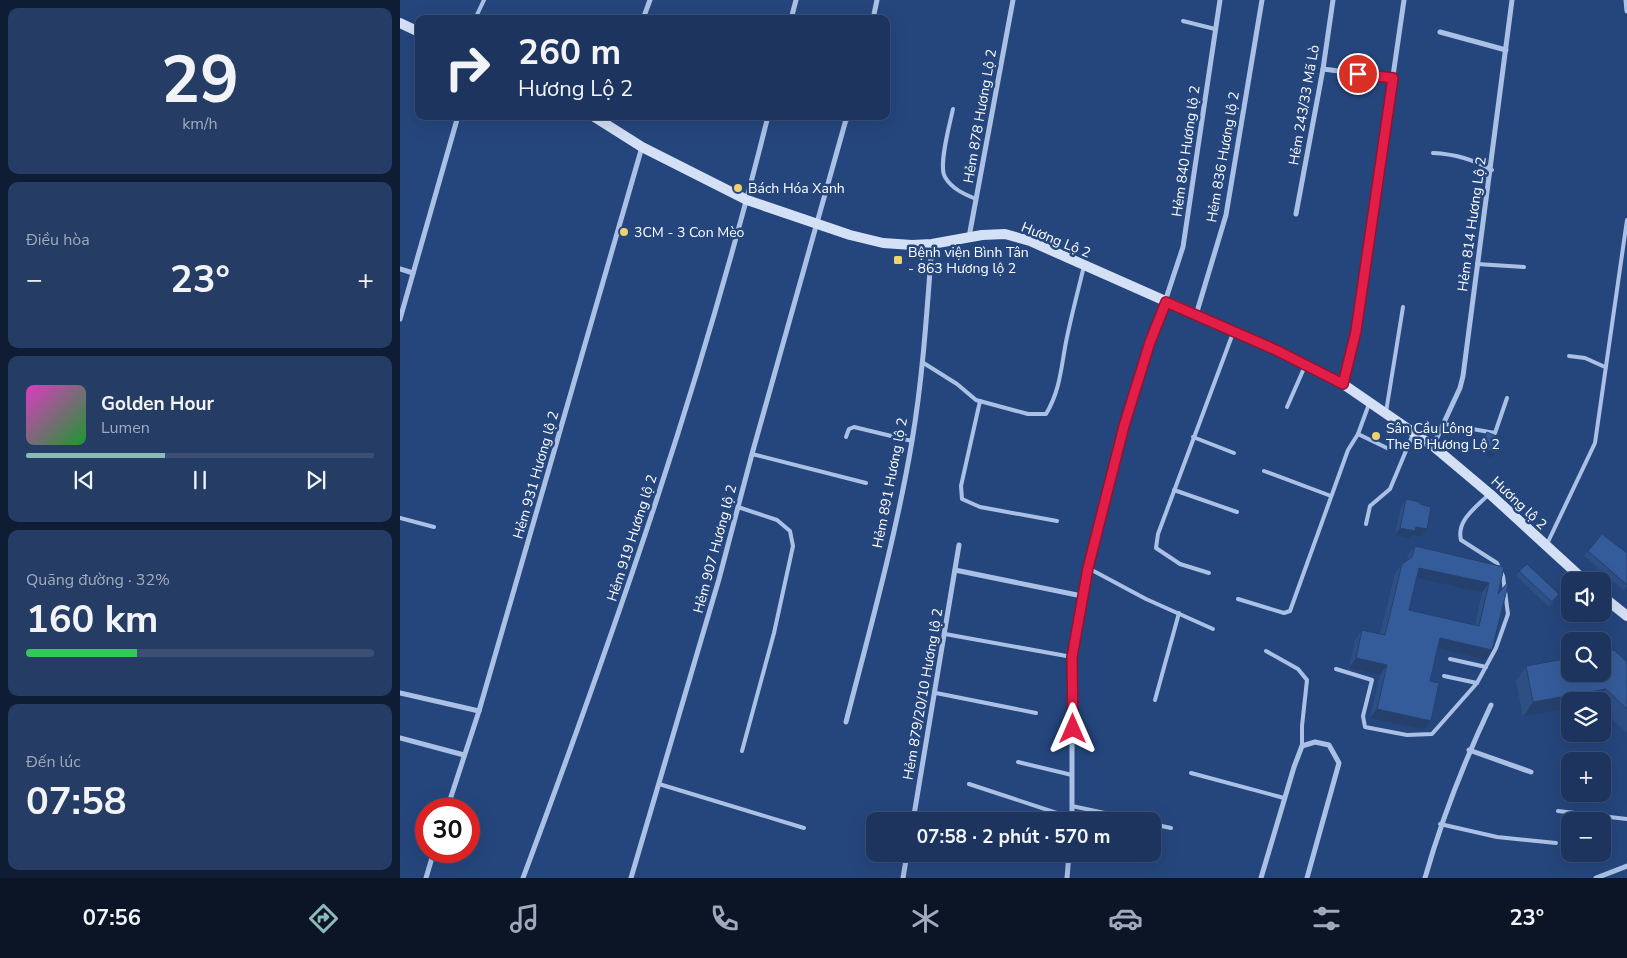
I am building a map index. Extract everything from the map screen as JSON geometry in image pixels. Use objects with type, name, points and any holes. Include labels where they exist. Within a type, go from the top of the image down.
[{"type":"main road","points":[[400,24],[415,30]]},
{"type":"main road","name":"Hương Lộ 2","points":[[606,120],[642,147],[747,200],[883,243],[932,244],[969,237],[1005,234],[1030,241],[1306,364],[1343,384],[1433,446]]},
{"type":"main road","name":"Hương lộ 2","points":[[1433,446],[1490,494],[1575,572]]},
{"type":"main road","points":[[1611,603],[1627,616]]},
{"type":"street","points":[[644,15],[650,0]]},
{"type":"street","points":[[792,15],[796,0]]},
{"type":"street","points":[[874,15],[877,0]]},
{"type":"street","name":"Hẻm 878 Hương Lộ 2","points":[[969,237],[1013,0]]},
{"type":"street","name":"Hẻm 840 Hương lộ 2","points":[[1072,812],[1072,657],[1082,596],[1124,426],[1150,342],[1166,302],[1183,247],[1220,0]]},
{"type":"street","name":"Hẻm 836 Hương lộ 2","points":[[1196,316],[1226,215],[1262,0]]},
{"type":"street","name":"Hẻm 243/33 Mã Lò","points":[[1296,214],[1334,0]]},
{"type":"street","points":[[1343,384],[1356,331],[1404,0]]},
{"type":"street","name":"Hẻm 814 Hương Lộ 2","points":[[1433,446],[1463,376],[1477,264],[1492,170],[1512,0]]},
{"type":"street","points":[[1626,0],[1627,11]]},
{"type":"street","points":[[1440,32],[1506,50]]},
{"type":"street","points":[[1323,69],[1393,78]]},
{"type":"street","points":[[400,319],[457,120]]},
{"type":"street","name":"Hẻm 919 Hương lộ 2","points":[[523,878],[598,676],[676,439],[747,200],[767,120]]},
{"type":"street","name":"Hẻm 907 Hương lộ 2","points":[[631,878],[846,120]]},
{"type":"street","name":"Hẻm 931 Hương lộ 2","points":[[450,798],[479,711],[642,147]]},
{"type":"street","name":"Hẻm 891 Hương lộ 2","points":[[846,722],[883,577],[912,441],[922,362],[932,244]]},
{"type":"street","points":[[400,268],[413,274]]},
{"type":"street","name":"Hẻm 879/20/10 Hương lộ 2","points":[[915,812],[936,693],[959,544]]},
{"type":"street","points":[[955,570],[1082,596]]},
{"type":"street","points":[[400,693],[479,711]]},
{"type":"street","points":[[1425,878],[1440,824],[1469,750],[1491,705]]},
{"type":"street","points":[[400,738],[464,755]]},
{"type":"street","points":[[1261,878],[1284,798],[1302,746],[1316,742],[1328,745],[1339,763],[1307,878]]},
{"type":"street","points":[[1469,750],[1531,772]]},
{"type":"street","points":[[903,878],[906,862]]},
{"type":"street","points":[[1067,878],[1068,862]]},
{"type":"street","points":[[426,878],[430,863]]},
{"type":"street","points":[[1596,878],[1627,866]]},
{"type":"lane","points":[[477,15],[484,0]]},
{"type":"lane","points":[[1183,21],[1215,29]]},
{"type":"lane","points":[[953,109],[942,166],[944,176],[962,193],[976,199]]},
{"type":"lane","points":[[1433,153],[1452,154],[1477,161],[1492,170]]},
{"type":"lane","points":[[1546,546],[1595,443],[1627,220]]},
{"type":"lane","points":[[1477,264],[1524,267]]},
{"type":"lane","points":[[922,362],[980,401],[1028,414],[1046,414],[1054,401],[1062,374],[1065,344],[1084,266]]},
{"type":"lane","points":[[1385,414],[1403,307]]},
{"type":"lane","points":[[1209,573],[1180,564],[1156,548],[1158,534],[1234,331]]},
{"type":"lane","points":[[1569,356],[1585,358],[1605,367]]},
{"type":"lane","points":[[1287,407],[1306,364]]},
{"type":"lane","points":[[1444,424],[1495,433],[1507,398]]},
{"type":"lane","points":[[980,401],[961,486],[962,499],[980,507],[1057,521]]},
{"type":"lane","points":[[1238,599],[1284,613],[1290,611],[1348,450],[1358,434],[1370,402]]},
{"type":"lane","points":[[846,437],[849,428],[854,427],[912,441]]},
{"type":"lane","points":[[1366,524],[1370,506],[1390,489],[1414,432]]},
{"type":"lane","points":[[1358,434],[1389,449]]},
{"type":"lane","points":[[1193,437],[1234,453]]},
{"type":"lane","points":[[752,454],[866,483]]},
{"type":"lane","points":[[1264,472],[1331,496]]},
{"type":"lane","points":[[1174,490],[1237,512]]},
{"type":"lane","points":[[1336,669],[1372,680],[1363,716],[1365,727],[1407,736],[1432,734],[1477,683],[1496,648],[1508,614],[1503,576],[1498,563],[1461,540],[1459,531],[1462,523],[1490,494]]},
{"type":"lane","points":[[738,506],[777,520],[790,531],[793,546],[774,633],[742,751]]},
{"type":"lane","points":[[400,518],[434,527]]},
{"type":"lane","points":[[1088,568],[1213,629]]},
{"type":"lane","points":[[1155,700],[1178,613]]},
{"type":"lane","points":[[945,634],[1072,657]]},
{"type":"lane","points":[[1266,651],[1298,668],[1307,680],[1302,726],[1302,746]]},
{"type":"lane","points":[[1450,659],[1486,667]]},
{"type":"lane","points":[[1444,676],[1477,683]]},
{"type":"lane","points":[[936,693],[1036,713]]},
{"type":"lane","points":[[1018,762],[1072,775]]},
{"type":"lane","points":[[1191,773],[1284,798]]},
{"type":"lane","points":[[659,784],[804,828]]},
{"type":"lane","points":[[969,784],[1049,812]]},
{"type":"lane","points":[[1072,806],[1100,812]]},
{"type":"lane","points":[[1558,811],[1627,819]]},
{"type":"lane","points":[[1440,824],[1498,837],[1556,843]]},
{"type":"lane","points":[[1161,826],[1171,828]]},
{"type":"building","points":[[1487,432],[1501,438],[1495,453],[1481,447]]},
{"type":"building","points":[[1406,499],[1431,507],[1427,529],[1416,527],[1415,531],[1400,528]]},
{"type":"building","points":[[1602,534],[1627,553],[1627,585],[1588,551]]},
{"type":"building","points":[[1415,546],[1504,567],[1498,594],[1508,582],[1492,650],[1440,638],[1430,681],[1439,683],[1431,721],[1377,709],[1387,665],[1356,658],[1362,630],[1385,635],[1402,564],[1412,557]],"holes":[[[1419,568],[1489,583],[1479,626],[1409,610]]]},
{"type":"building","points":[[1527,564],[1559,594],[1552,602],[1519,571]]},
{"type":"building","points":[[1611,650],[1614,650],[1627,662],[1627,709],[1606,689],[1589,692],[1561,692],[1561,697],[1533,702],[1526,666],[1561,660],[1561,682],[1611,682]]},
{"type":"place","name":"Bách Hóa Xanh","points":[[738,188]]},
{"type":"place","name":"3CM - 3 Con Mèo","points":[[624,232]]},
{"type":"place","name":"Bệnh viện Bình Tân - 863 Hương lộ 2","points":[[898,260]]},
{"type":"place","name":"Sân Cầu Lông The B Hương Lộ 2","points":[[1376,436]]},
{"type":"route","points":[[1073,729],[1072,657],[1088,568],[1124,426],[1150,342],[1166,302],[1276,350],[1343,384],[1356,331],[1393,78],[1358,74]]}]
